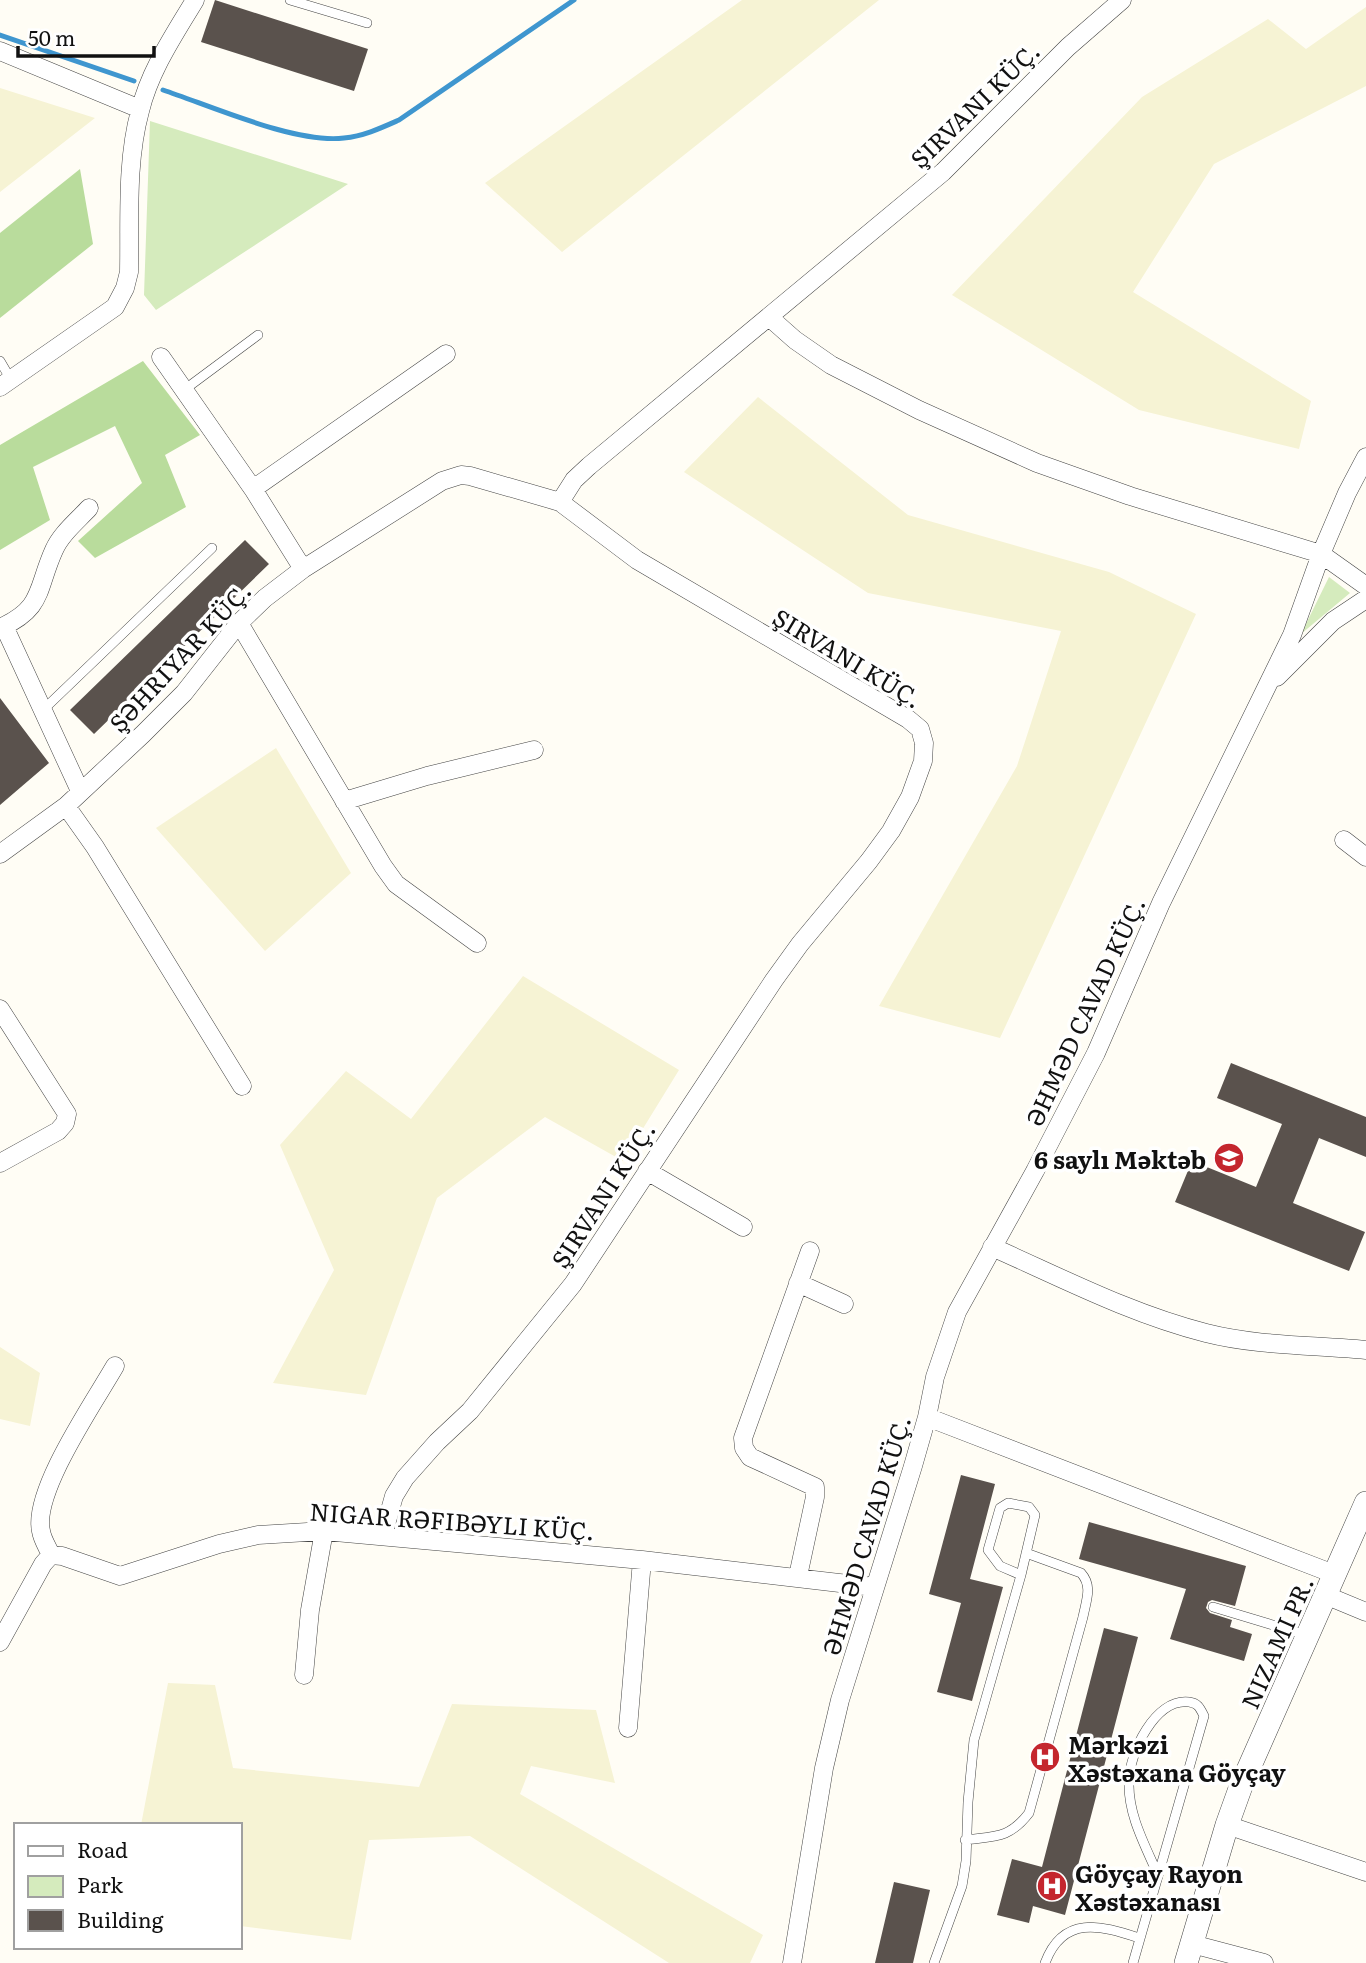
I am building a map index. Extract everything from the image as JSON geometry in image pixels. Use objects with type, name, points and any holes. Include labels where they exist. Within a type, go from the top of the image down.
[{"type":"street","points":[[5,382],[114,307],[125,288],[129,272],[134,137],[140,109],[158,62],[195,0]]},
{"type":"street","name":"ŞIRVANI KÜÇ.","points":[[383,1535],[394,1496],[405,1478],[470,1411],[573,1284],[780,971],[891,831],[910,797],[923,761],[924,743],[920,729],[908,719],[637,560],[560,502],[575,480],[589,466],[943,172],[1068,47],[1122,0]]},
{"type":"street","points":[[0,51],[140,109]]},
{"type":"street","points":[[769,317],[795,340],[831,365],[919,410],[1037,463],[1130,496],[1321,554],[1366,586]]},
{"type":"street","points":[[253,489],[446,354]]},
{"type":"street","points":[[161,357],[253,489],[303,569]]},
{"type":"street","name":"ƏHMƏD CAVAD KÜÇ.","points":[[792,1963],[827,1757],[840,1700],[927,1417],[935,1377],[957,1312],[1096,1054],[1161,903],[1292,635],[1346,493],[1366,457]]},
{"type":"street","name":"ŞƏHRIYAR KÜÇ.","points":[[0,854],[66,806],[143,734],[184,693],[239,623],[265,598],[303,569],[451,477],[470,476],[560,502]]},
{"type":"street","points":[[80,791],[2,627],[21,618],[31,608],[55,548],[89,508]]},
{"type":"street","points":[[1268,687],[1333,621],[1366,599]]},
{"type":"street","points":[[239,623],[396,884],[477,943]]},
{"type":"street","points":[[344,801],[427,776],[534,750]]},
{"type":"street","points":[[66,806],[95,847],[243,1086]]},
{"type":"street","points":[[1345,840],[1366,857]]},
{"type":"street","points":[[0,1009],[66,1114],[65,1123],[58,1131],[0,1163]]},
{"type":"street","points":[[647,1171],[743,1227]]},
{"type":"street","points":[[992,1247],[1127,1307],[1208,1334],[1366,1350]]},
{"type":"street","points":[[798,1576],[815,1487],[750,1457],[744,1448],[743,1438],[810,1251]]},
{"type":"street","points":[[798,1283],[844,1304]]},
{"type":"street","points":[[0,1642],[43,1564],[51,1555],[40,1530],[41,1507],[56,1469],[115,1366]]},
{"type":"street","points":[[927,1417],[1329,1585],[1366,1612]]},
{"type":"street","name":"NIZAMI PR.","points":[[1189,1953],[1241,1786],[1366,1503]]},
{"type":"street","points":[[304,1675],[310,1611],[324,1531]]},
{"type":"street","name":"NIGAR RƏFIBƏYLI KÜÇ.","points":[[51,1555],[120,1576],[219,1544],[258,1535],[324,1531],[642,1560],[798,1576],[874,1587]]},
{"type":"street","points":[[628,1728],[642,1560]]},
{"type":"street","points":[[1227,1825],[1366,1872]]},
{"type":"street","points":[[1189,1953],[1264,1963]]},
{"type":"lane","points":[[289,0],[368,23]]},
{"type":"lane","points":[[184,390],[258,335]]},
{"type":"lane","points":[[0,361],[5,382]]},
{"type":"lane","points":[[43,710],[212,548]]},
{"type":"lane","points":[[934,1963],[962,1886],[974,1740],[1021,1575],[1035,1514],[1029,1507],[1008,1503],[1000,1508],[988,1550],[1000,1566],[1021,1575]]},
{"type":"lane","points":[[965,1840],[1007,1834],[1020,1825],[1029,1813],[1083,1617],[1089,1588],[1081,1573],[1026,1553]]},
{"type":"lane","points":[[1213,1607],[1307,1636]]},
{"type":"lane","points":[[1133,1963],[1204,1716],[1194,1702],[1183,1701],[1162,1709],[1146,1730],[1133,1757],[1128,1780],[1130,1809],[1158,1875]]},
{"type":"lane","points":[[1045,1963],[1059,1940],[1078,1927],[1094,1926],[1139,1938]]},
{"type":"shaded area","points":[[742,0],[879,0],[562,252],[485,183]]},
{"type":"shaded area","points":[[1366,7],[1366,86],[1214,164],[1133,292],[1311,401],[1299,449],[1139,410],[952,295],[1142,97],[1268,19],[1306,49]]},
{"type":"shaded area","points":[[0,88],[95,118],[0,192]]},
{"type":"shaded area","points":[[758,397],[908,515],[1109,572],[1196,614],[1000,1038],[879,1006],[1017,766],[1061,631],[868,593],[684,472]]},
{"type":"shaded area","points":[[276,748],[351,873],[265,951],[156,828]]},
{"type":"shaded area","points":[[523,976],[679,1070],[623,1161],[545,1117],[437,1198],[366,1395],[273,1383],[334,1270],[280,1145],[346,1071],[411,1119]]},
{"type":"shaded area","points":[[0,1347],[40,1373],[30,1426],[0,1419]]},
{"type":"shaded area","points":[[168,1683],[215,1685],[233,1768],[419,1787],[452,1704],[596,1710],[615,1783],[531,1766],[520,1794],[763,1935],[750,1963],[669,1963],[470,1836],[369,1840],[351,1940],[242,1926],[242,1823],[141,1823]]},
{"type":"green space","points":[[150,121],[348,184],[156,310],[144,295]]},
{"type":"green space","points":[[80,169],[93,244],[0,318],[0,233]]},
{"type":"green space","points":[[143,361],[200,435],[165,455],[186,507],[95,558],[78,541],[142,483],[115,426],[33,467],[50,520],[0,550],[0,445]]},
{"type":"green space","points":[[1329,577],[1350,593],[1301,634]]},
{"type":"building","points":[[215,0],[368,49],[354,91],[201,42]]},
{"type":"building","points":[[245,540],[269,564],[94,734],[70,710]]},
{"type":"building","points":[[0,698],[49,763],[0,805]]},
{"type":"building","points":[[1231,1063],[1366,1117],[1366,1157],[1319,1138],[1293,1203],[1365,1232],[1349,1271],[1175,1202],[1192,1161],[1256,1187],[1282,1124],[1217,1098]]},
{"type":"building","points":[[961,1475],[995,1484],[970,1579],[1003,1587],[972,1701],[937,1692],[961,1603],[929,1594]]},
{"type":"building","points":[[1089,1522],[1246,1566],[1235,1606],[1212,1600],[1206,1608],[1210,1613],[1232,1620],[1230,1627],[1252,1634],[1244,1661],[1170,1639],[1186,1589],[1079,1559]]},
{"type":"building","points":[[1104,1628],[1138,1637],[1065,1915],[1033,1906],[1029,1923],[997,1915],[1012,1859],[1042,1867]]},
{"type":"building","points":[[894,1882],[930,1890],[913,1963],[875,1963]]},
{"type":"waterway","points":[[163,90],[278,130],[324,138],[359,135],[399,120],[574,0]]},
{"type":"waterway","points":[[0,35],[134,81]]},
{"type":"place","name":"6 saylı Məktəb","points":[[1229,1158]]},
{"type":"place","name":"Mərkəzi Xəstəxana Göyçay","points":[[1045,1757]]},
{"type":"place","name":"Göyçay Rayon Xəstəxanası","points":[[1052,1886]]}]
